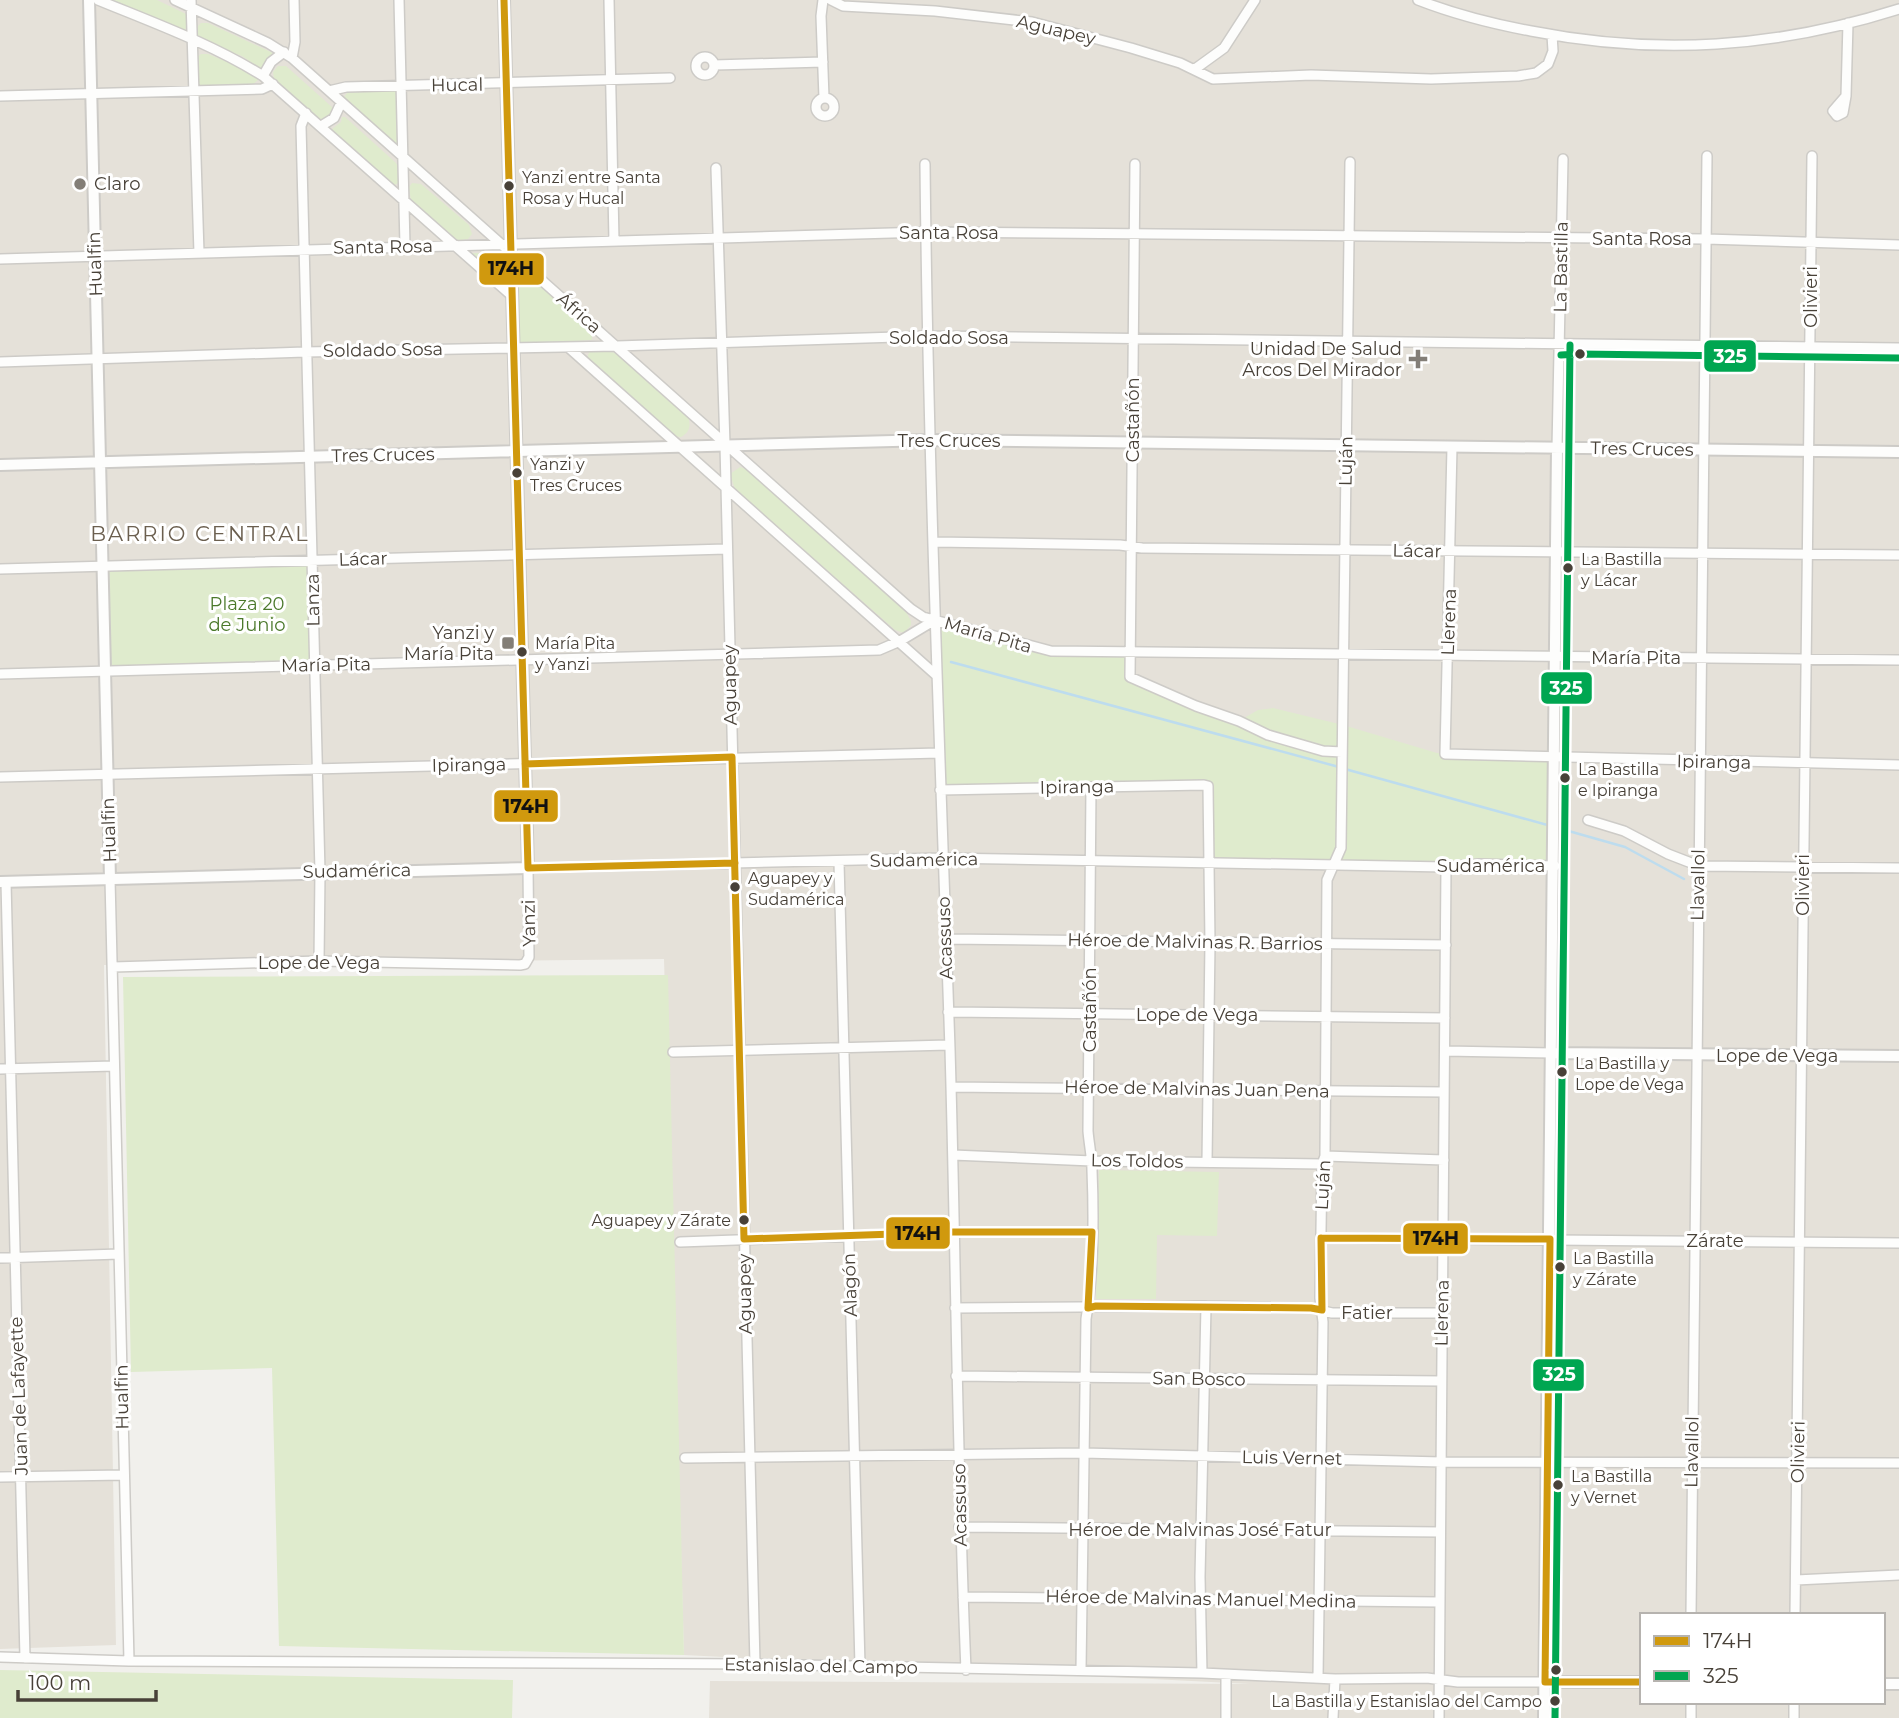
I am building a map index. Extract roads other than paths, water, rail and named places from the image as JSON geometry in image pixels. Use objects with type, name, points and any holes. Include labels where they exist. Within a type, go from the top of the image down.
[{"type":"street","name":"Hualfin","points":[[89,0],[129,1661]]},
{"type":"street","points":[[98,0],[192,39],[264,76],[512,296]]},
{"type":"street","points":[[175,0],[191,4],[288,55],[498,243]]},
{"type":"street","points":[[264,76],[271,62],[288,55],[295,42],[294,0]]},
{"type":"street","points":[[399,0],[405,246]]},
{"type":"street","name":"Yanzi","points":[[504,0],[528,868],[529,957],[525,964]]},
{"type":"street","points":[[609,0],[614,241]]},
{"type":"street","points":[[823,0],[821,16],[824,97]]},
{"type":"street","name":"Aguapey","points":[[831,0],[843,6],[989,15],[1032,22],[1131,48],[1195,69],[1206,78],[1213,79],[1311,75],[1431,79],[1536,74],[1548,64],[1553,51],[1552,35]]},
{"type":"street","points":[[1195,69],[1224,48],[1255,0]]},
{"type":"street","points":[[1418,0],[1505,26],[1552,35],[1606,44],[1684,46],[1767,39],[1848,23],[1899,9]]},
{"type":"street","points":[[191,4],[199,253]]},
{"type":"street","points":[[1846,96],[1848,23]]},
{"type":"street","points":[[714,65],[822,62]]},
{"type":"street","name":"Hucal","points":[[329,91],[346,87],[670,78]]},
{"type":"street","points":[[0,96],[262,89],[273,84]]},
{"type":"street","points":[[321,126],[334,118],[341,103]]},
{"type":"street","name":"Lanza","points":[[306,113],[300,126],[320,872],[319,961]]},
{"type":"street","name":"Llavallol","points":[[1691,1613],[1707,156]]},
{"type":"street","name":"Olivieri","points":[[1795,1613],[1812,156]]},
{"type":"street","name":"La Bastilla","points":[[1545,1718],[1557,448],[1563,159]]},
{"type":"street","name":"Luján","points":[[1318,1677],[1327,880],[1340,848],[1350,162]]},
{"type":"street","name":"Castañón","points":[[1135,163],[1130,677],[1268,735],[1342,756]]},
{"type":"street","name":"Acassuso","points":[[925,164],[936,675],[953,1155],[959,1527],[966,1670]]},
{"type":"street","name":"Aguapey","points":[[716,168],[755,1664]]},
{"type":"street","name":"Santa Rosa","points":[[0,259],[498,243],[511,248],[614,241],[926,232],[1706,239],[1811,244],[1899,244]]},
{"type":"street","name":"África","points":[[511,248],[725,445],[911,609],[923,617],[936,620]]},
{"type":"street","name":"Soldado Sosa","points":[[0,362],[929,337],[1899,348]]},
{"type":"street","name":"África","points":[[568,347],[936,675]]},
{"type":"street","name":"Tres Cruces","points":[[0,466],[930,440],[1899,452]]},
{"type":"street","name":"Llerena","points":[[1446,754],[1452,447]]},
{"type":"street","name":"Lácar","points":[[934,542],[1132,547],[1899,555]]},
{"type":"street","name":"Lácar","points":[[0,569],[727,549]]},
{"type":"street","name":"María Pita","points":[[0,674],[879,650],[936,620],[1042,650],[1899,660]]},
{"type":"street","name":"Ipiranga","points":[[0,777],[939,753]]},
{"type":"street","name":"Ipiranga","points":[[1446,754],[1899,765]]},
{"type":"street","name":"Ipiranga","points":[[940,790],[1208,786],[1209,862]]},
{"type":"street","name":"Castañón","points":[[1081,1670],[1083,1453],[1092,1232],[1092,1161],[1088,1131],[1091,787]]},
{"type":"street","points":[[1588,820],[1624,831],[1668,854],[1699,866],[1899,868]]},
{"type":"street","name":"Sudamérica","points":[[3,882],[943,858],[1446,867],[1479,864],[1555,866]]},
{"type":"street","name":"Alagón","points":[[839,862],[860,1666]]},
{"type":"street","points":[[1207,1162],[1209,862]]},
{"type":"street","name":"Llerena","points":[[1440,1718],[1446,867]]},
{"type":"street","name":"Juan de Lafayette","points":[[3,882],[11,1069],[25,1658]]},
{"type":"street","name":"Héroe de Malvinas R. Barrios","points":[[946,939],[1446,945]]},
{"type":"street","name":"Lope de Vega","points":[[113,967],[319,961],[512,966],[525,964]]},
{"type":"street","name":"Lope de Vega","points":[[948,1012],[1445,1018]]},
{"type":"street","points":[[673,1052],[950,1045]]},
{"type":"street","name":"Lope de Vega","points":[[1445,1051],[1899,1056]]},
{"type":"street","points":[[0,1069],[114,1066]]},
{"type":"street","name":"Héroe de Malvinas Juan Pena","points":[[951,1087],[1444,1091]]},
{"type":"street","name":"Los Toldos","points":[[953,1155],[1092,1161],[1444,1160]]},
{"type":"street","points":[[680,1242],[953,1232],[1092,1232]]},
{"type":"street","name":"Zárate","points":[[1321,1238],[1899,1243]]},
{"type":"street","points":[[0,1258],[119,1254]]},
{"type":"street","points":[[1202,1673],[1200,1600],[1206,1306]]},
{"type":"street","name":"Fatier","points":[[956,1308],[1206,1306],[1311,1308],[1332,1313],[1443,1313]]},
{"type":"street","name":"San Bosco","points":[[956,1376],[1441,1381]]},
{"type":"street","name":"Luis Vernet","points":[[685,1458],[1083,1453],[1442,1462],[1899,1463]]},
{"type":"street","points":[[0,1478],[124,1475]]},
{"type":"street","name":"Héroe de Malvinas José Fatur","points":[[959,1527],[1440,1532]]},
{"type":"street","points":[[1796,1580],[1899,1575]]},
{"type":"street","name":"Héroe de Malvinas Manuel Medina","points":[[963,1597],[1439,1602]]},
{"type":"street","name":"Estanislao del Campo","points":[[0,1657],[129,1661],[755,1664],[1202,1673],[1335,1679],[1427,1678],[1458,1682],[1640,1682]]},
{"type":"street","points":[[1226,1676],[1226,1718]]},
{"type":"street","points":[[1333,1718],[1335,1679]]},
{"type":"waterway","points":[[951,662],[1339,767]]},
{"type":"waterway","points":[[1345,769],[1551,826]]},
{"type":"waterway","points":[[1558,828],[1625,847],[1684,879]]},
{"type":"place","name":"Claro","points":[[80,184]]},
{"type":"place","name":"Yanzi entre Santa Rosa y Hucal","points":[[509,186]]},
{"type":"place","name":"Unidad De Salud Arcos Del Mirador","points":[[1418,359]]},
{"type":"place","name":"Yanzi y Tres Cruces","points":[[517,473]]},
{"type":"place","name":"La Bastilla y Lácar","points":[[1568,568]]},
{"type":"place","name":"Yanzi y María Pita","points":[[508,643]]},
{"type":"place","name":"María Pita y Yanzi","points":[[522,652]]},
{"type":"place","name":"La Bastilla e Ipiranga","points":[[1565,778]]},
{"type":"place","name":"Aguapey y Sudamérica","points":[[735,887]]},
{"type":"place","name":"La Bastilla y Lope de Vega","points":[[1562,1072]]},
{"type":"place","name":"Aguapey y Zárate","points":[[744,1220]]},
{"type":"place","name":"La Bastilla y Zárate","points":[[1560,1267]]},
{"type":"place","name":"La Bastilla y Vernet","points":[[1558,1485]]},
{"type":"place","name":"La Bastilla y Estanislao del Campo","points":[[1555,1701]]},
{"type":"district","name":"BARRIO CENTRAL","points":[[200,533]]},
{"type":"park label","name":"Plaza 20 de Junio","points":[[247,614]]}]
